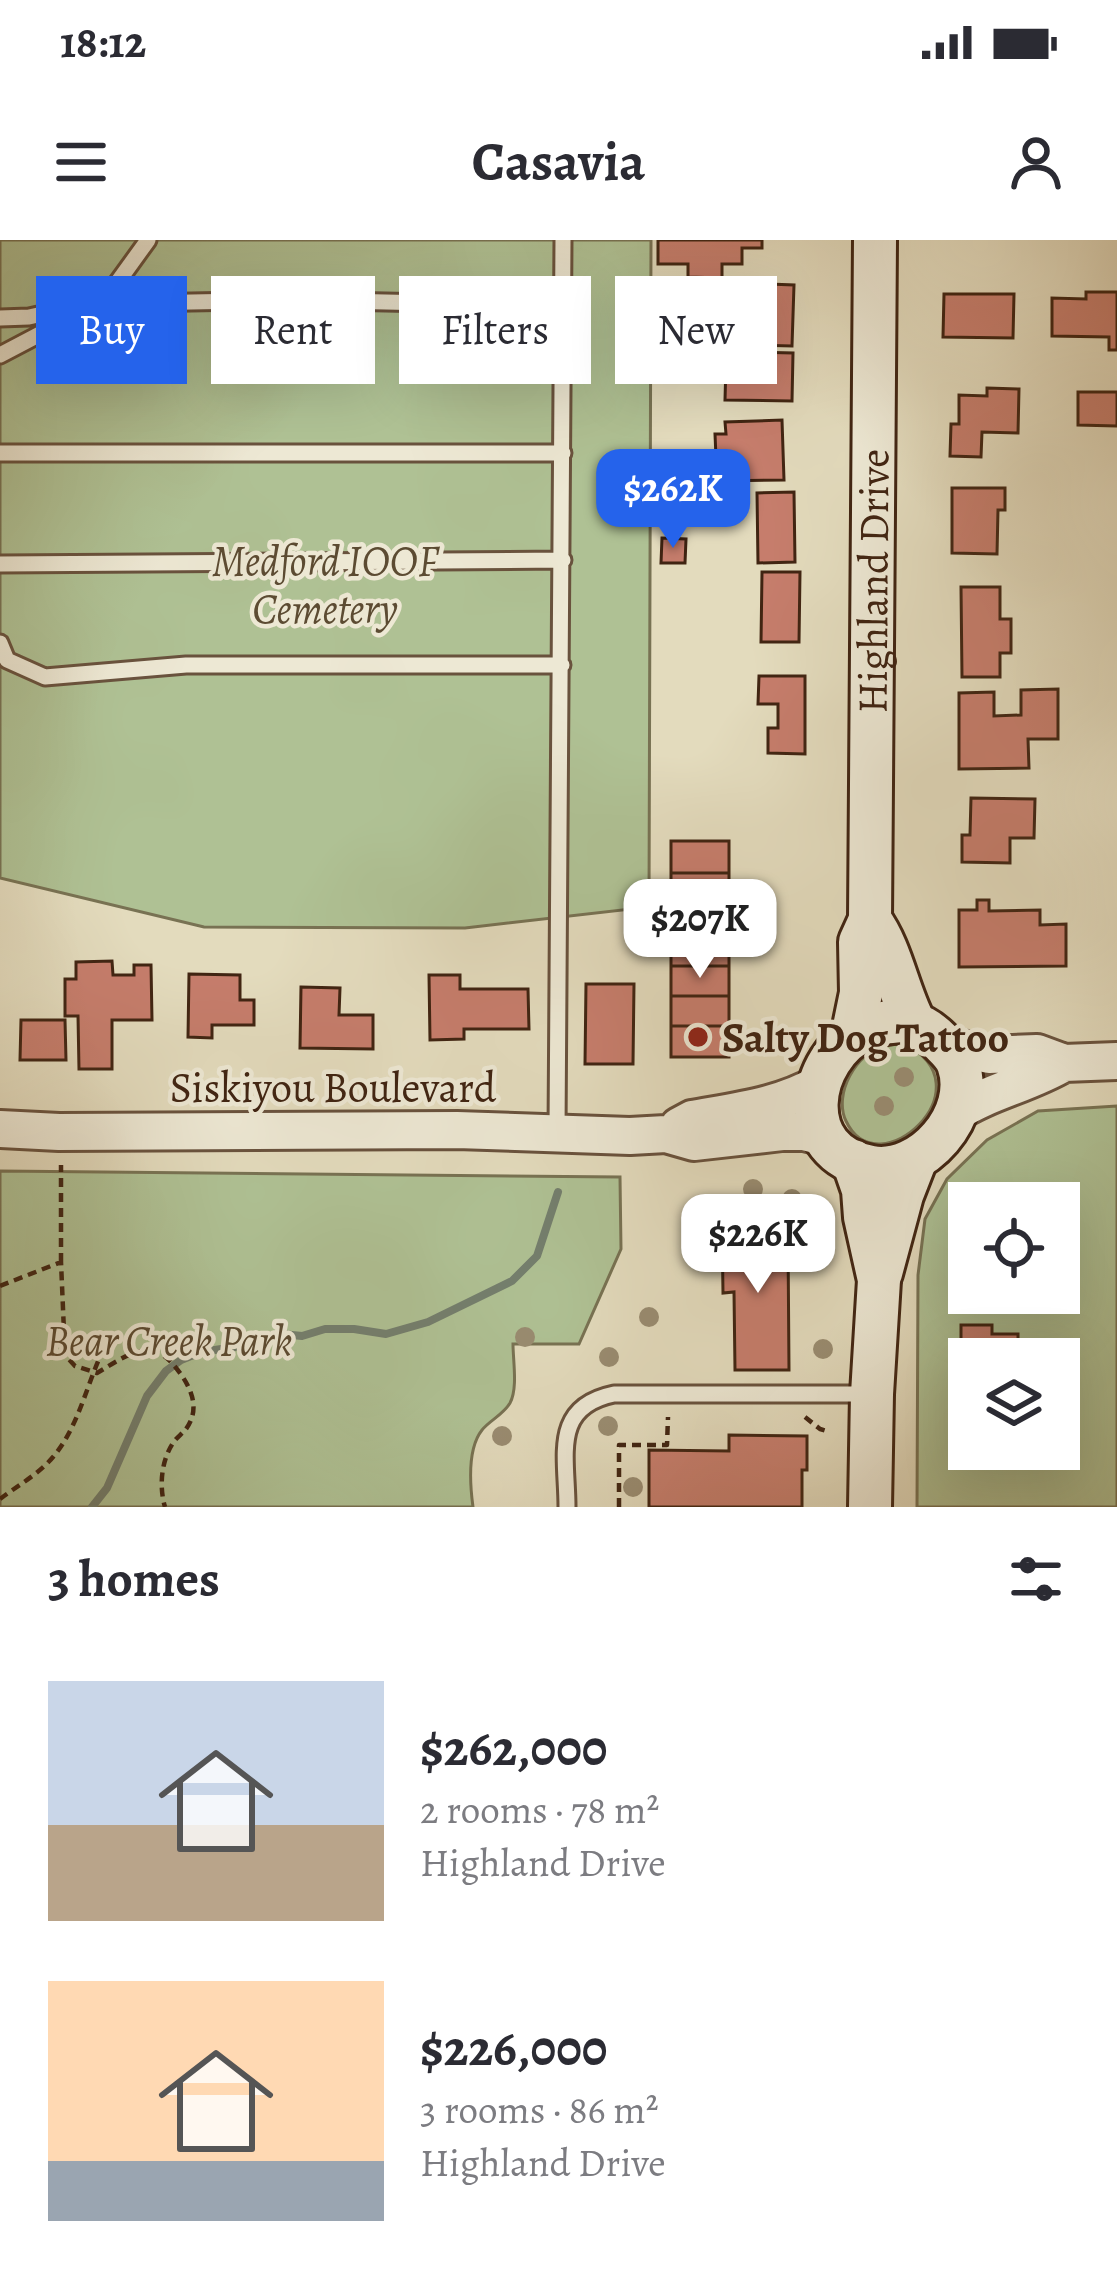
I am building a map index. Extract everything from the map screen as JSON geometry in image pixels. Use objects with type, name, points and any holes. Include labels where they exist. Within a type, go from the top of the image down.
[{"type":"main road","name":"Highland Drive","points":[[852,1037],[861,993],[860,942],[870,920],[875,240]]},
{"type":"main road","name":"Highland Drive","points":[[870,920],[885,940],[896,981],[929,1034]]},
{"type":"main road","points":[[838,1149],[876,1168],[916,1159],[935,1144],[954,1114],[958,1063],[929,1034],[881,1022],[852,1037],[820,1083],[816,1114],[863,1190],[879,1280]]},
{"type":"main road","points":[[870,1507],[879,1280],[916,1159]]},
{"type":"street","points":[[929,1034],[989,1055],[1036,1053],[1064,1063],[1117,1061]]},
{"type":"street","points":[[954,1114],[990,1093],[1041,1077],[1064,1063]]},
{"type":"street","name":"Siskiyou Boulevard","points":[[666,1134],[692,1119],[782,1101],[820,1083]]},
{"type":"street","name":"Siskiyou Boulevard","points":[[0,1129],[457,1130],[666,1134],[694,1142],[804,1132],[838,1149]]},
{"type":"lane","points":[[122,276],[148,240]]},
{"type":"lane","points":[[563,240],[563,276]]},
{"type":"lane","points":[[187,302],[399,302]]},
{"type":"lane","points":[[0,318],[36,315]]},
{"type":"lane","points":[[0,355],[36,336]]},
{"type":"lane","points":[[557,1133],[563,384]]},
{"type":"lane","points":[[0,453],[563,453]]},
{"type":"lane","points":[[0,564],[563,560]]},
{"type":"lane","points":[[0,643],[7,660],[45,677],[186,665],[562,665]]},
{"type":"lane","points":[[567,1507],[567,1428],[576,1411],[591,1399],[614,1394],[872,1394]]},
{"type":"path","points":[[59,1132],[64,1355],[75,1366],[97,1373],[153,1349],[169,1359],[191,1390],[194,1406],[189,1425],[172,1444],[165,1462],[161,1497],[165,1507]]},
{"type":"path","points":[[0,1286],[61,1262]]},
{"type":"path","points":[[0,1499],[51,1461],[69,1433],[106,1344]]},
{"type":"path","points":[[619,1507],[619,1445],[667,1445],[671,1414]]},
{"type":"path","points":[[804,1417],[830,1432]]},
{"type":"green space","name":"Medford IOOF Cemetery","points":[[0,240],[651,240],[651,276],[615,276],[615,384],[651,384],[649,907],[465,928],[204,927],[0,878]]},
{"type":"green space","points":[[904,1044],[928,1062],[936,1083],[932,1105],[920,1124],[901,1138],[881,1144],[861,1139],[846,1121],[845,1087],[856,1065],[874,1049]]},
{"type":"green space","points":[[1117,1106],[1117,1507],[917,1507],[918,1275],[925,1219],[947,1179],[987,1140],[1038,1111]]},
{"type":"green space","name":"Bear Creek Park","points":[[0,1171],[620,1177],[621,1249],[579,1344],[513,1344],[510,1403],[482,1430],[474,1447],[473,1507],[0,1507]]},
{"type":"building","points":[[658,240],[762,240],[762,248],[742,248],[742,264],[722,264],[722,276],[688,276],[688,264],[658,264]]},
{"type":"building","points":[[777,284],[794,285],[792,346],[777,346]]},
{"type":"building","points":[[1086,292],[1117,292],[1117,350],[1109,350],[1109,337],[1052,336],[1052,298],[1086,299]]},
{"type":"building","points":[[944,294],[1014,294],[1013,338],[943,337]]},
{"type":"building","points":[[777,353],[793,353],[792,401],[725,400],[725,384],[777,384]]},
{"type":"building","points":[[987,388],[1019,389],[1018,433],[982,432],[981,457],[950,456],[951,424],[959,424],[959,395],[987,396]]},
{"type":"building","points":[[1078,392],[1117,392],[1117,426],[1078,425]]},
{"type":"building","points":[[782,420],[784,480],[717,481],[715,434],[726,434],[725,422]]},
{"type":"building","points":[[952,488],[1005,488],[1005,510],[998,510],[997,554],[952,553]]},
{"type":"building","points":[[672,492],[705,492],[706,513],[672,514]]},
{"type":"building","points":[[794,492],[795,562],[758,563],[757,493]]},
{"type":"building","points":[[662,538],[686,539],[685,563],[661,563]]},
{"type":"building","points":[[762,572],[800,572],[799,642],[761,642]]},
{"type":"building","points":[[961,587],[1000,587],[1000,619],[1011,619],[1011,653],[1000,653],[1000,677],[962,677]]},
{"type":"building","points":[[759,676],[805,676],[805,754],[768,753],[768,728],[778,728],[778,704],[758,704]]},
{"type":"building","points":[[1058,689],[1058,739],[1028,739],[1029,768],[959,769],[959,693],[994,692],[994,716],[1021,715],[1021,690]]},
{"type":"building","points":[[971,798],[1035,799],[1034,838],[1010,838],[1010,863],[962,862],[962,835],[970,835]]},
{"type":"building","points":[[671,841],[729,841],[729,873],[671,873]]},
{"type":"building","points":[[671,873],[729,873],[729,904],[671,905]]},
{"type":"building","points":[[977,900],[989,900],[989,911],[1040,910],[1040,925],[1066,924],[1066,966],[959,967],[959,910],[977,910]]},
{"type":"building","points":[[729,904],[729,935],[671,935],[671,905]]},
{"type":"building","points":[[671,935],[729,935],[729,966],[671,966]]},
{"type":"building","points":[[112,961],[113,975],[134,975],[134,965],[151,965],[152,1020],[112,1020],[112,1069],[79,1069],[78,1016],[65,1016],[65,979],[76,979],[76,962]]},
{"type":"building","points":[[671,966],[729,966],[729,996],[671,996]]},
{"type":"building","points":[[189,974],[240,975],[240,1000],[254,1000],[254,1025],[212,1025],[212,1038],[188,1037]]},
{"type":"building","points":[[429,975],[460,975],[460,989],[528,989],[529,1029],[464,1029],[464,1039],[430,1040]]},
{"type":"building","points":[[586,984],[634,984],[633,1064],[585,1064]]},
{"type":"building","points":[[301,987],[340,988],[339,1015],[373,1015],[373,1049],[300,1048]]},
{"type":"building","points":[[671,996],[729,996],[729,1026],[671,1026]]},
{"type":"building","points":[[21,1020],[65,1020],[66,1060],[20,1060]]},
{"type":"building","points":[[671,1026],[729,1026],[729,1057],[671,1057]]},
{"type":"building","points":[[722,1224],[768,1224],[768,1239],[788,1239],[789,1370],[735,1370],[734,1292],[723,1293]]},
{"type":"building","points":[[961,1325],[992,1325],[992,1334],[1018,1334],[1018,1338],[961,1338]]},
{"type":"building","points":[[729,1435],[807,1436],[802,1507],[649,1507],[649,1450],[729,1451]]},
{"type":"waterway","points":[[92,1507],[107,1488],[147,1396],[181,1360],[264,1336],[302,1336],[325,1329],[386,1334],[428,1322],[512,1281],[537,1256],[558,1192]]},
{"type":"place","name":"Salty Dog Tattoo","points":[[698,1037]]}]
